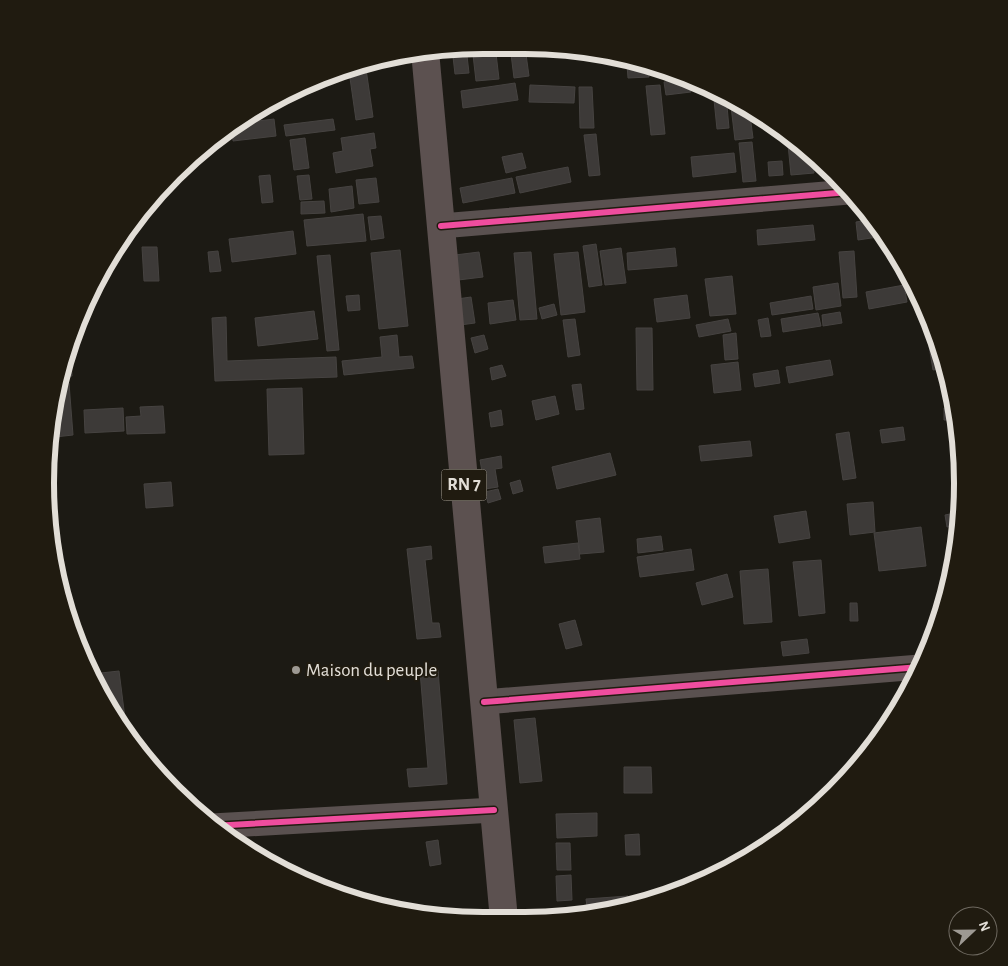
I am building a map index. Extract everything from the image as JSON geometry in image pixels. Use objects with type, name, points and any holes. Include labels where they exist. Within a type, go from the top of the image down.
[{"type":"main road","name":"RN 7","points":[[426,57],[503,912]]},
{"type":"street","points":[[441,226],[841,193]]},
{"type":"street","points":[[484,702],[912,668]]},
{"type":"street","points":[[224,825],[494,810]]},
{"type":"building","points":[[473,54],[496,54],[499,79],[476,81]]},
{"type":"building","points":[[511,54],[526,54],[529,76],[514,78]]},
{"type":"building","points":[[453,55],[467,55],[469,73],[455,74]]},
{"type":"building","points":[[627,66],[649,72],[649,77],[628,78]]},
{"type":"building","points":[[366,70],[373,117],[356,120],[350,75]]},
{"type":"building","points":[[674,81],[689,86],[691,92],[666,95],[664,82]]},
{"type":"building","points":[[515,83],[518,100],[463,108],[461,91]]},
{"type":"building","points":[[530,85],[575,87],[574,103],[529,102]]},
{"type":"building","points":[[660,85],[665,134],[651,135],[646,86]]},
{"type":"building","points":[[579,87],[592,87],[594,128],[580,128]]},
{"type":"building","points":[[714,97],[727,104],[729,128],[717,129]]},
{"type":"building","points":[[731,106],[750,118],[753,138],[735,140]]},
{"type":"building","points":[[274,119],[276,136],[233,141],[233,135],[251,122]]},
{"type":"building","points":[[333,119],[335,130],[286,136],[284,125]]},
{"type":"building","points":[[374,133],[376,148],[370,149],[373,166],[336,173],[333,153],[343,151],[341,138]]},
{"type":"building","points":[[596,134],[600,175],[589,176],[584,135]]},
{"type":"building","points":[[305,138],[309,168],[294,170],[290,140]]},
{"type":"building","points":[[752,142],[756,181],[743,182],[739,143]]},
{"type":"building","points":[[788,144],[813,165],[814,173],[791,175]]},
{"type":"building","points":[[522,153],[526,168],[506,173],[502,157]]},
{"type":"building","points":[[734,153],[736,172],[693,177],[691,157]]},
{"type":"building","points":[[782,161],[783,175],[769,176],[768,162]]},
{"type":"building","points":[[568,167],[571,182],[520,193],[516,177]]},
{"type":"building","points":[[270,175],[273,202],[262,203],[259,176]]},
{"type":"building","points":[[309,175],[312,199],[300,200],[297,176]]},
{"type":"building","points":[[376,178],[379,202],[359,204],[356,180]]},
{"type":"building","points":[[512,178],[515,193],[463,203],[460,188]]},
{"type":"building","points":[[352,186],[354,208],[331,212],[329,189]]},
{"type":"building","points":[[324,201],[325,213],[301,214],[301,202]]},
{"type":"building","points":[[363,214],[366,241],[307,246],[304,220]]},
{"type":"building","points":[[381,216],[384,238],[371,240],[368,217]]},
{"type":"building","points":[[865,221],[877,237],[858,240],[856,222]]},
{"type":"building","points":[[813,225],[815,240],[758,245],[757,230]]},
{"type":"building","points":[[293,231],[296,254],[232,262],[229,239]]},
{"type":"building","points":[[596,244],[602,285],[589,287],[583,246]]},
{"type":"building","points":[[142,247],[157,247],[159,281],[144,281]]},
{"type":"building","points":[[621,248],[626,283],[605,285],[600,251]]},
{"type":"building","points":[[675,248],[677,266],[628,270],[627,253]]},
{"type":"building","points":[[400,250],[408,326],[379,329],[371,253]]},
{"type":"building","points":[[218,251],[221,271],[210,272],[208,252]]},
{"type":"building","points":[[854,251],[857,297],[843,298],[839,252]]},
{"type":"building","points":[[479,252],[483,277],[450,281],[447,256]]},
{"type":"building","points":[[531,252],[537,319],[520,320],[514,253]]},
{"type":"building","points":[[578,252],[585,312],[561,315],[554,254]]},
{"type":"building","points":[[330,255],[339,350],[327,351],[317,256]]},
{"type":"building","points":[[732,276],[736,314],[710,316],[705,279]]},
{"type":"building","points":[[838,283],[841,306],[816,310],[813,287]]},
{"type":"building","points":[[904,285],[907,302],[869,309],[866,292]]},
{"type":"building","points":[[359,295],[360,310],[348,311],[346,296]]},
{"type":"building","points":[[687,295],[690,318],[657,322],[654,299]]},
{"type":"building","points":[[811,296],[813,309],[772,315],[770,303]]},
{"type":"building","points":[[471,297],[475,323],[460,325],[457,299]]},
{"type":"building","points":[[513,300],[516,320],[490,324],[488,303]]},
{"type":"building","points":[[554,304],[557,315],[542,319],[539,308]]},
{"type":"building","points":[[314,311],[318,339],[258,346],[255,318]]},
{"type":"building","points":[[840,312],[842,323],[823,326],[822,315]]},
{"type":"building","points":[[818,313],[821,326],[783,332],[781,319]]},
{"type":"building","points":[[226,317],[227,361],[336,357],[337,377],[215,381],[212,318]]},
{"type":"building","points":[[768,318],[771,336],[761,337],[758,320]]},
{"type":"building","points":[[575,319],[580,355],[568,357],[563,320]]},
{"type":"building","points":[[728,319],[731,331],[699,337],[696,325]]},
{"type":"building","points":[[636,328],[652,328],[653,390],[637,390]]},
{"type":"building","points":[[736,333],[738,359],[725,360],[723,335]]},
{"type":"building","points":[[397,335],[399,357],[412,356],[414,368],[344,375],[342,361],[382,357],[380,337]]},
{"type":"building","points":[[484,335],[488,349],[475,353],[471,338]]},
{"type":"building","points":[[929,346],[931,346],[939,369],[933,370]]},
{"type":"building","points":[[830,360],[833,375],[789,383],[786,367]]},
{"type":"building","points":[[738,362],[741,390],[714,393],[711,365]]},
{"type":"building","points":[[71,363],[72,376],[67,376]]},
{"type":"building","points":[[502,365],[506,376],[492,380],[490,368]]},
{"type":"building","points":[[778,370],[780,383],[755,387],[753,374]]},
{"type":"building","points":[[66,383],[69,383],[73,435],[56,437]]},
{"type":"building","points":[[581,384],[584,409],[576,410],[572,385]]},
{"type":"building","points":[[302,388],[304,454],[269,455],[267,389]]},
{"type":"building","points":[[555,396],[559,414],[536,420],[532,401]]},
{"type":"building","points":[[163,406],[165,433],[127,434],[126,417],[141,416],[140,407]]},
{"type":"building","points":[[123,408],[124,431],[85,433],[84,410]]},
{"type":"building","points":[[944,408],[948,408],[950,420],[944,420]]},
{"type":"building","points":[[501,410],[503,425],[491,427],[489,413]]},
{"type":"building","points":[[903,427],[905,440],[882,443],[880,430]]},
{"type":"building","points":[[849,432],[856,478],[843,480],[836,434]]},
{"type":"building","points":[[750,441],[752,456],[701,461],[699,446]]},
{"type":"building","points":[[610,453],[616,475],[557,489],[552,467]]},
{"type":"building","points":[[501,456],[502,468],[495,469],[498,487],[485,489],[480,460]]},
{"type":"building","points":[[520,480],[523,491],[513,494],[510,483]]},
{"type":"building","points":[[171,482],[173,506],[146,508],[144,484]]},
{"type":"building","points":[[498,489],[501,499],[488,503],[485,492]]},
{"type":"building","points":[[873,502],[875,532],[850,535],[847,504]]},
{"type":"building","points":[[806,511],[810,538],[779,543],[774,516]]},
{"type":"building","points":[[953,513],[952,526],[947,527],[945,515]]},
{"type":"building","points":[[600,518],[604,552],[580,554],[576,521]]},
{"type":"building","points":[[921,527],[926,566],[879,571],[874,533]]},
{"type":"building","points":[[661,536],[663,550],[638,553],[637,539]]},
{"type":"building","points":[[578,543],[580,559],[545,563],[543,547]]},
{"type":"building","points":[[431,546],[432,559],[425,560],[432,623],[439,623],[441,637],[417,639],[407,549]]},
{"type":"building","points":[[691,549],[694,570],[640,577],[637,557]]},
{"type":"building","points":[[821,560],[825,613],[799,616],[793,562]]},
{"type":"building","points":[[768,569],[772,622],[744,624],[740,571]]},
{"type":"building","points":[[727,574],[733,597],[702,605],[696,583]]},
{"type":"building","points":[[850,603],[857,603],[858,621],[850,621]]},
{"type":"building","points":[[575,620],[582,645],[566,649],[559,624]]},
{"type":"building","points":[[807,639],[809,653],[783,656],[781,642]]},
{"type":"building","points":[[438,670],[447,784],[409,787],[407,769],[428,768],[420,671]]},
{"type":"building","points":[[119,671],[125,720],[111,698],[98,673]]},
{"type":"building","points":[[535,718],[542,781],[520,783],[514,720]]},
{"type":"building","points":[[624,767],[651,767],[652,793],[624,793]]},
{"type":"building","points":[[597,813],[597,836],[557,838],[556,814]]},
{"type":"building","points":[[639,834],[640,855],[626,855],[625,835]]},
{"type":"building","points":[[438,840],[441,864],[430,866],[426,842]]},
{"type":"building","points":[[556,843],[570,843],[571,870],[557,870]]},
{"type":"building","points":[[571,875],[572,900],[557,901],[556,876]]},
{"type":"building","points":[[628,896],[628,900],[587,908],[586,899]]},
{"type":"cycle path","points":[[441,226],[841,193]]},
{"type":"cycle path","points":[[484,702],[912,668]]},
{"type":"cycle path","points":[[224,825],[494,810]]},
{"type":"place","name":"Maison du peuple","points":[[296,670]]}]
